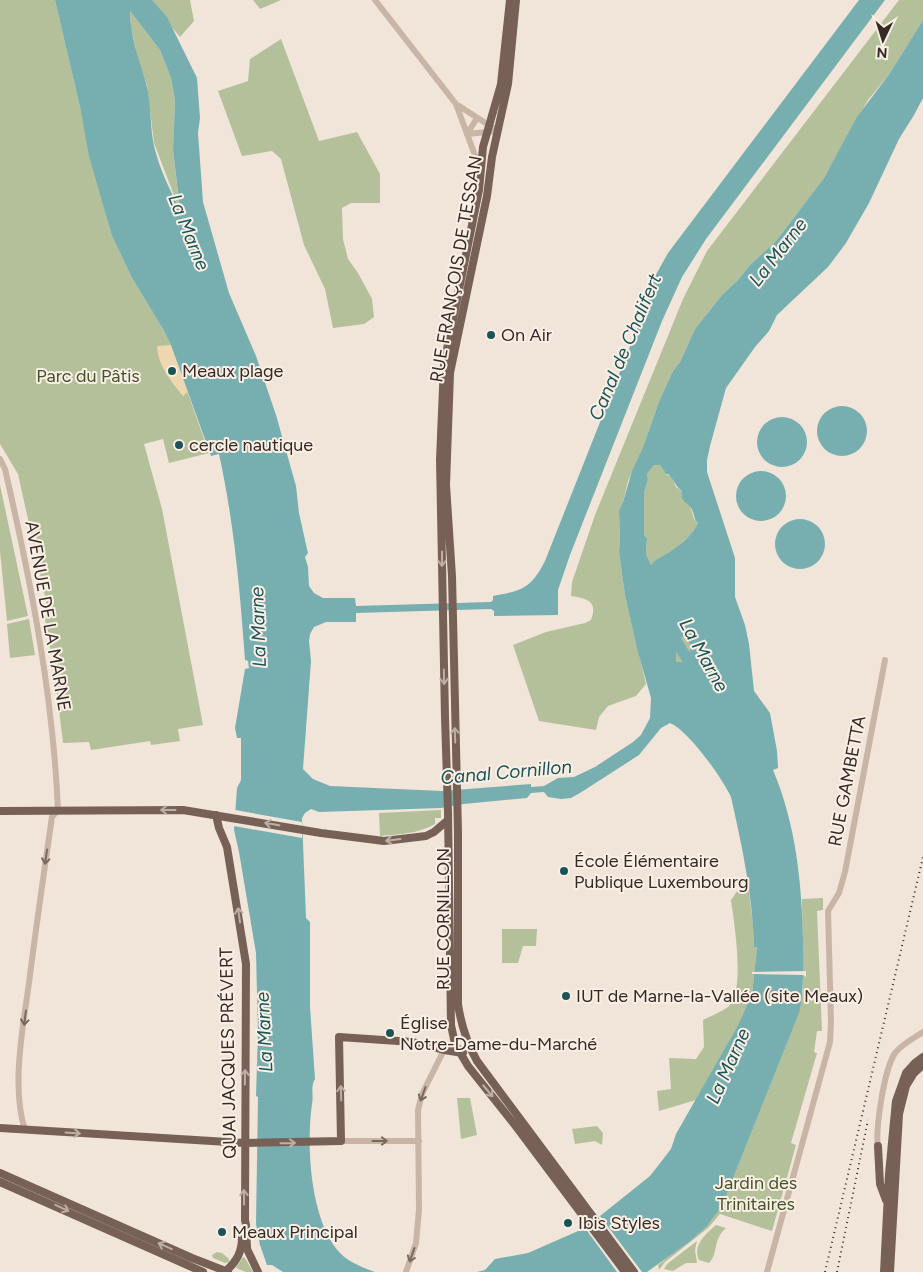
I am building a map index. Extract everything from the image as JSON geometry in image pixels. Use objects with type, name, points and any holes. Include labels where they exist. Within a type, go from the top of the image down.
[{"type":"main road","name":"RUE FRANÇOIS DE TESSAN","points":[[447,782],[440,460],[442,384],[479,190],[487,133],[498,98],[504,68],[510,0]]},
{"type":"main road","name":"RUE FRANÇOIS DE TESSAN","points":[[456,783],[452,576],[446,485],[450,373],[487,196],[492,157],[510,69],[516,0]]},
{"type":"main road","name":"RUE CORNILLON","points":[[447,782],[452,1032],[459,1052],[468,1066],[592,1222]]},
{"type":"main road","name":"RUE CORNILLON","points":[[456,783],[458,1004],[462,1026],[473,1054],[592,1222]]},
{"type":"main road","points":[[0,811],[177,810],[384,841],[441,835],[448,839]]},
{"type":"main road","name":"QUAI JACQUES PRÉVERT","points":[[216,815],[227,847],[246,964],[245,1220],[247,1249],[258,1272]]},
{"type":"main road","points":[[426,836],[439,828],[448,816]]},
{"type":"main road","points":[[0,1128],[244,1144],[341,1141],[339,1037],[413,1042],[444,1050],[473,1054]]},
{"type":"main road","points":[[890,1272],[892,1230],[889,1174],[893,1119],[900,1085],[906,1072],[915,1062],[923,1057]]},
{"type":"main road","points":[[884,1272],[887,1202],[891,1186],[902,1099],[910,1079],[923,1065]]},
{"type":"main road","points":[[878,1146],[880,1184],[887,1202]]},
{"type":"main road","points":[[0,1173],[227,1272]]},
{"type":"main road","points":[[0,1182],[203,1272]]},
{"type":"main road","points":[[175,1260],[186,1260],[211,1271],[227,1272],[233,1266],[241,1251],[245,1220]]},
{"type":"main road","points":[[592,1222],[625,1272]]},
{"type":"main road","points":[[592,1222],[634,1272]]},
{"type":"street","points":[[376,0],[456,104],[481,170]]},
{"type":"street","points":[[456,104],[498,131]]},
{"type":"street","points":[[467,134],[476,118]]},
{"type":"street","points":[[467,134],[498,131]]},
{"type":"street","name":"AVENUE DE LA MARNE","points":[[0,458],[5,470],[22,544],[43,654],[58,810]]},
{"type":"street","name":"RUE GAMBETTA","points":[[767,1272],[830,1042],[828,910],[839,893],[845,872],[885,660]]},
{"type":"street","points":[[24,1130],[18,1094],[24,1024],[52,817],[58,810]]},
{"type":"street","points":[[892,1230],[889,1221],[891,1181],[889,1174],[886,1174],[881,1166],[878,1146],[882,1098],[890,1063],[900,1048],[923,1032]]},
{"type":"street","points":[[406,1272],[416,1243],[419,1209],[418,1110],[422,1094],[444,1050]]},
{"type":"street","points":[[341,1141],[418,1141]]},
{"type":"green space","name":"Parc du Pâtis","points":[[0,0],[55,0],[90,156],[112,236],[132,278],[171,345],[209,453],[169,463],[163,439],[144,444],[162,509],[203,725],[178,729],[180,741],[151,745],[150,741],[91,750],[89,742],[63,743],[55,676],[45,619],[48,610],[18,474],[0,444]]},
{"type":"green space","points":[[149,0],[190,0],[194,21],[180,37]]},
{"type":"green space","points":[[253,0],[281,0],[260,9]]},
{"type":"green space","points":[[899,0],[923,0],[923,20],[890,73],[868,100],[824,178],[776,241],[722,295],[695,329],[660,399],[643,447],[628,481],[619,512],[619,552],[625,595],[646,684],[636,696],[608,706],[599,717],[596,730],[539,721],[513,645],[546,632],[591,620],[593,614],[592,605],[587,600],[571,596],[572,582],[595,515],[683,299],[707,251]]},
{"type":"green space","points":[[130,11],[160,50],[171,78],[175,101],[173,150],[180,211],[154,143],[147,85],[139,63],[131,28]]},
{"type":"green space","points":[[281,39],[319,141],[357,132],[380,174],[380,203],[351,203],[342,208],[343,239],[348,259],[372,299],[374,317],[364,324],[333,328],[325,289],[304,245],[281,159],[272,151],[242,156],[218,91],[248,81],[250,59]]},
{"type":"green space","points":[[654,465],[660,465],[666,474],[672,477],[676,487],[682,491],[694,519],[698,523],[684,541],[651,565],[646,554],[647,538],[644,535],[644,493],[648,479],[647,474]]},
{"type":"green space","points":[[0,485],[28,616],[7,621],[0,551]]},
{"type":"green space","points":[[29,619],[35,655],[10,658],[7,624]]},
{"type":"green space","points":[[681,637],[685,637],[689,642],[689,655],[687,661],[676,662],[676,655]]},
{"type":"green space","points":[[441,810],[441,818],[435,818],[435,824],[422,830],[380,836],[379,813]]},
{"type":"green space","points":[[748,884],[754,947],[757,947],[752,994],[737,1027],[696,1100],[659,1111],[657,1091],[671,1089],[669,1058],[696,1059],[704,1047],[703,1020],[728,1007],[733,999],[738,972],[731,900],[740,887]]},
{"type":"green space","name":"Jardin des Trinitaires","points":[[823,898],[823,910],[817,911],[822,1031],[817,1031],[814,1052],[817,1053],[791,1143],[796,1145],[772,1231],[720,1214],[708,1228],[665,1262],[659,1270],[658,1265],[698,1234],[722,1206],[800,1011],[803,990],[802,899]]},
{"type":"green space","points":[[502,929],[537,929],[536,946],[523,946],[518,963],[502,963]]},
{"type":"green space","points":[[457,1098],[470,1098],[477,1135],[461,1139]]},
{"type":"green space","points":[[597,1126],[603,1133],[602,1145],[595,1141],[575,1144],[572,1129]]},
{"type":"green space","points":[[29,1189],[182,1258],[169,1254]]},
{"type":"green space","points":[[716,1225],[726,1228],[719,1237],[714,1255],[709,1263],[699,1260],[697,1249],[701,1240]]},
{"type":"green space","points":[[697,1241],[695,1250],[697,1263],[686,1263],[673,1271],[664,1269],[667,1264]]},
{"type":"green space","points":[[217,1252],[222,1253],[229,1259],[229,1262],[225,1263],[213,1258],[212,1255]]},
{"type":"green space","points":[[243,1257],[253,1272],[246,1272],[236,1268]]},
{"type":"sand","name":"Meaux plage","points":[[171,345],[188,392],[183,396],[166,373],[158,353],[157,346]]},
{"type":"water","points":[[55,0],[152,0],[167,17],[197,78],[200,118],[198,133],[203,202],[229,293],[256,356],[276,415],[296,486],[299,513],[308,553],[305,557],[308,567],[309,586],[314,593],[323,598],[355,598],[356,606],[491,602],[493,596],[518,590],[530,583],[545,561],[650,296],[648,289],[668,253],[859,0],[885,0],[706,239],[682,277],[662,321],[570,555],[558,590],[558,615],[494,616],[494,611],[491,609],[356,613],[356,622],[326,622],[314,627],[310,634],[311,661],[303,769],[313,779],[330,786],[442,791],[531,784],[531,787],[544,786],[558,778],[574,777],[595,767],[641,735],[650,718],[651,698],[625,595],[619,552],[619,511],[632,471],[673,371],[680,362],[695,329],[722,295],[776,241],[824,178],[857,117],[890,73],[923,20],[923,98],[899,139],[869,203],[846,243],[828,267],[777,315],[769,331],[755,347],[726,388],[710,446],[707,472],[735,558],[735,597],[745,625],[749,644],[754,691],[770,713],[778,768],[773,770],[787,812],[796,855],[802,920],[802,994],[800,1011],[722,1206],[706,1227],[689,1242],[647,1272],[477,1272],[485,1270],[495,1259],[528,1253],[585,1228],[650,1176],[671,1149],[676,1134],[737,1027],[752,994],[757,947],[754,947],[749,890],[731,797],[721,779],[695,745],[677,727],[670,723],[661,728],[639,755],[571,798],[548,797],[544,792],[531,793],[527,798],[441,808],[319,812],[311,809],[305,813],[302,818],[306,918],[310,922],[310,1007],[315,1079],[312,1088],[310,1121],[310,1161],[313,1183],[323,1223],[331,1240],[344,1257],[375,1272],[283,1272],[272,1265],[267,1265],[260,1245],[256,1224],[258,1032],[256,953],[234,830],[237,788],[241,780],[241,738],[237,738],[235,728],[245,669],[249,668],[248,661],[245,660],[239,582],[229,505],[219,454],[211,456],[171,345],[132,278],[112,236],[89,156],[80,107]],"holes":[[[130,11],[160,50],[171,78],[175,101],[173,150],[180,209],[157,158],[152,134],[148,90],[133,38]],[[654,465],[660,465],[682,491],[683,500],[691,508],[698,523],[683,542],[651,565],[646,554],[647,538],[644,535],[644,493],[648,479],[647,474]],[[681,637],[685,637],[690,645],[687,661],[676,662]]]},
{"type":"water","points":[[842,406],[860,413],[867,431],[860,449],[842,456],[824,449],[817,431],[824,413]]},
{"type":"water","points":[[782,417],[800,424],[807,442],[800,460],[782,467],[764,460],[757,442],[764,424]]},
{"type":"water","points":[[761,471],[779,478],[786,496],[779,514],[761,521],[743,514],[736,496],[743,478]]},
{"type":"water","points":[[800,519],[818,526],[825,544],[818,562],[800,569],[782,562],[775,544],[782,526]]},
{"type":"pier","points":[[235,810],[302,822],[302,838],[234,826]]},
{"type":"pier","points":[[806,971],[806,977],[803,975],[752,974],[752,972]]},
{"type":"pier","points":[[600,1216],[642,1272],[617,1272],[585,1228]]},
{"type":"waterway","name":"La Marne","points":[[671,632],[695,672]]},
{"type":"railway","points":[[825,1272],[923,857]]},
{"type":"railway","points":[[837,1272],[868,1120]]},
{"type":"place","name":"On Air","points":[[491,335]]},
{"type":"place","name":"Meaux plage","points":[[172,371]]},
{"type":"place","name":"cercle nautique","points":[[179,445]]},
{"type":"place","name":"École Élémentaire Publique Luxembourg","points":[[564,871]]},
{"type":"place","name":"IUT de Marne-la-Vallée (site Meaux)","points":[[566,996]]},
{"type":"place","name":"Église Notre-Dame-du-Marché","points":[[390,1033]]},
{"type":"place","name":"Ibis Styles","points":[[568,1223]]},
{"type":"place","name":"Meaux Principal","points":[[222,1232]]},
{"type":"water label","name":"Canal de Chalifert","points":[[625,347]]},
{"type":"water label","name":"Canal Cornillon","points":[[506,772]]}]
